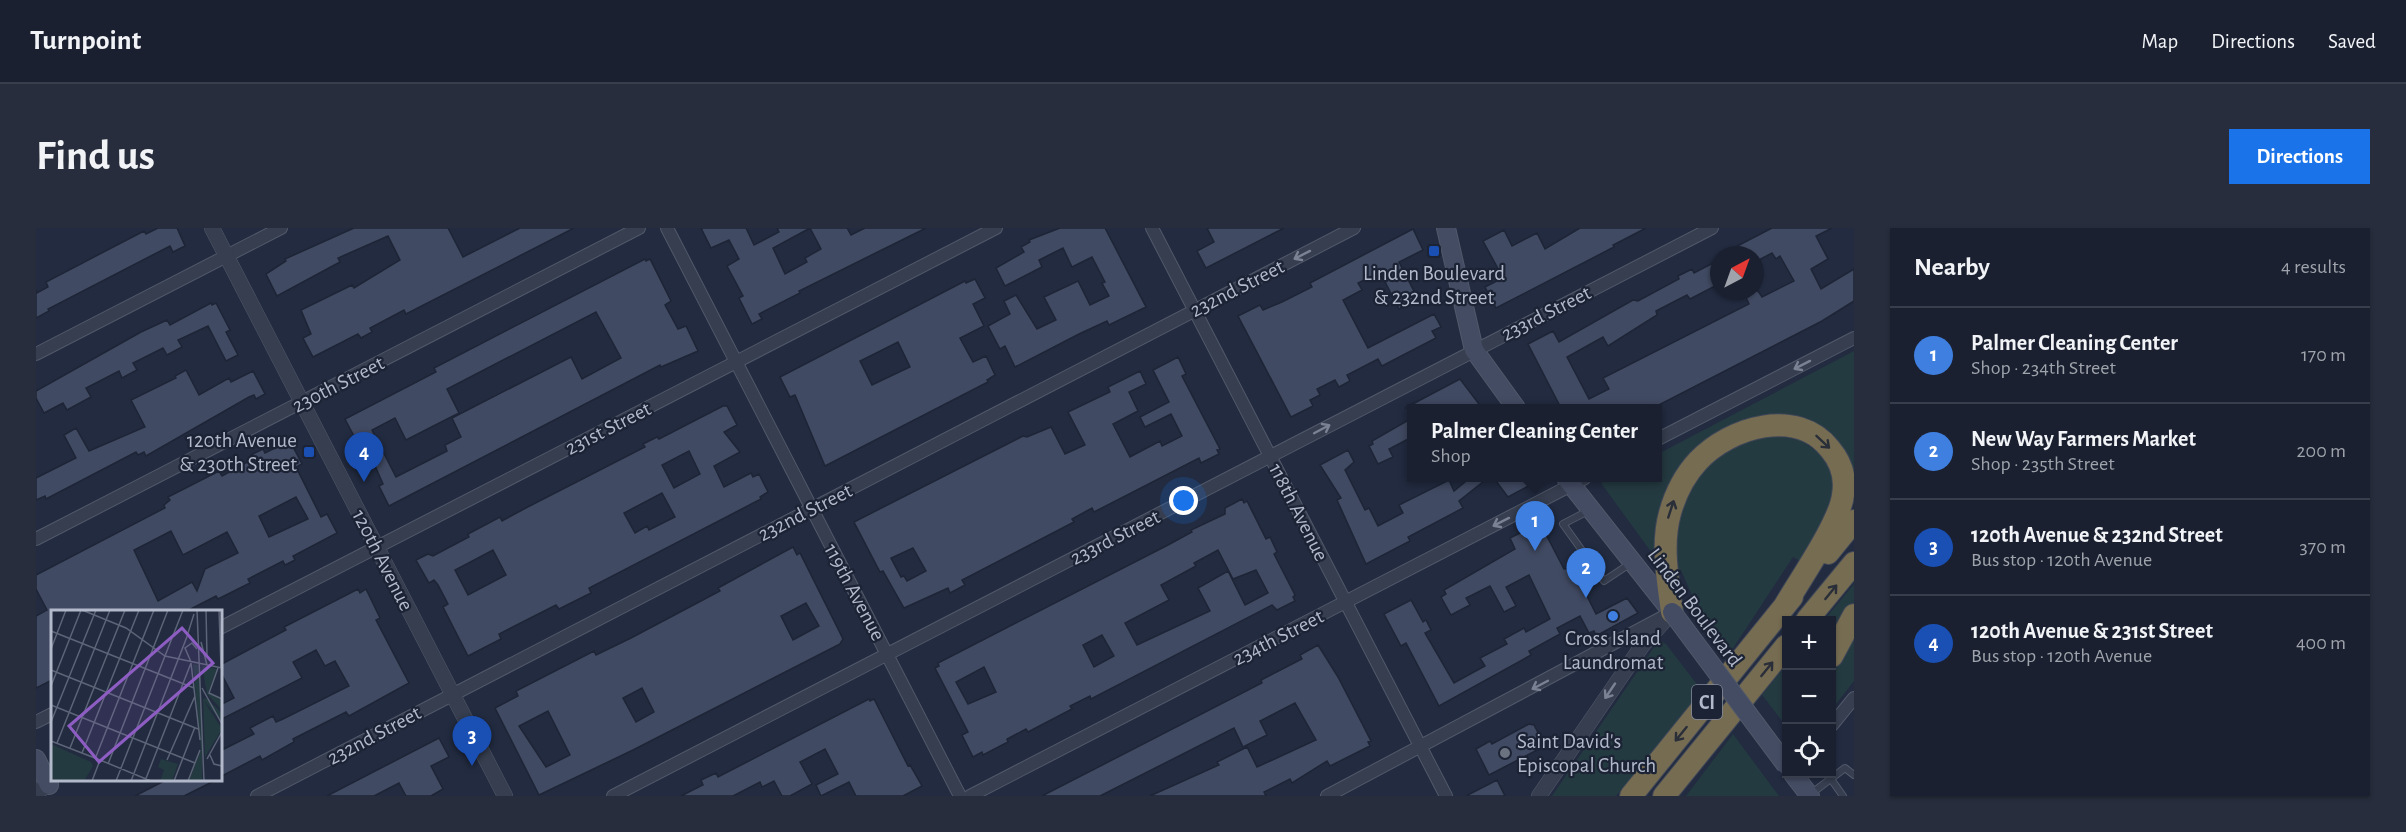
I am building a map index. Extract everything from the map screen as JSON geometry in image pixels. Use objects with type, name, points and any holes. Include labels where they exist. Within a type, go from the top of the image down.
[{"type":"highway","points":[[1672,612],[1666,532],[1670,511],[1683,483],[1699,460],[1720,443],[1750,430],[1779,425],[1797,427],[1821,439],[1837,458],[1844,480],[1843,496],[1837,516],[1784,607]]},
{"type":"highway","name":"CI","points":[[1631,796],[1854,521]]},
{"type":"highway","points":[[1811,616],[1854,563]]},
{"type":"highway","points":[[1836,649],[1854,615]]},
{"type":"highway","name":"CI","points":[[1664,796],[1782,651]]},
{"type":"main road","points":[[1446,228],[1474,350],[1513,404]]},
{"type":"main road","name":"Linden Boulevard","points":[[1575,482],[1591,509],[1672,612],[1782,760]]},
{"type":"main road","points":[[36,759],[46,791]]},
{"type":"main road","points":[[1796,778],[1810,796]]},
{"type":"street","name":"120th Avenue","points":[[212,228],[505,796]]},
{"type":"street","points":[[36,354],[281,228]]},
{"type":"street","name":"230th Street","points":[[36,540],[639,228]]},
{"type":"street","name":"119th Avenue","points":[[667,228],[960,796]]},
{"type":"street","name":"231st Street","points":[[222,627],[996,228]]},
{"type":"street","name":"118th Avenue","points":[[1152,228],[1446,796]]},
{"type":"street","name":"232nd Street","points":[[257,796],[1354,228]]},
{"type":"street","name":"233rd Street","points":[[613,796],[1712,228]]},
{"type":"street","points":[[1662,438],[1854,338]]},
{"type":"street","name":"234th Street","points":[[970,796],[1346,602],[1570,482]]},
{"type":"street","points":[[1327,796],[1421,748],[1672,612]]},
{"type":"street","points":[[1539,796],[1642,646],[1672,612]]},
{"type":"street","points":[[1833,724],[1854,698]]},
{"type":"street","points":[[36,722],[51,714]]},
{"type":"lane","points":[[1591,509],[1563,524],[1604,581],[1632,562]]},
{"type":"lane","points":[[1810,796],[1845,768],[1854,775]]},
{"type":"lane","points":[[1831,779],[1843,796]]},
{"type":"shaded area","points":[[1854,351],[1854,498],[1847,501],[1851,484],[1794,418],[1702,447],[1658,555],[1649,549],[1601,483],[1662,482],[1662,452]]},
{"type":"shaded area","points":[[1774,436],[1800,440],[1822,455],[1833,474],[1835,504],[1800,561],[1793,557],[1730,653],[1694,600],[1681,570],[1676,571],[1673,534],[1685,497],[1707,467],[1738,447]]},
{"type":"shaded area","points":[[1854,584],[1854,606],[1836,639],[1836,616],[1827,616]]},
{"type":"shaded area","points":[[1854,633],[1854,681],[1836,704],[1836,667]]},
{"type":"shaded area","points":[[1659,640],[1666,644],[1703,692],[1616,796],[1552,796]]},
{"type":"shaded area","points":[[1782,670],[1782,721],[1762,695]]},
{"type":"shaded area","points":[[1733,734],[1779,796],[1686,796]]},
{"type":"building","points":[[158,228],[177,228],[185,246],[173,252],[170,246],[48,309],[49,311],[36,318],[36,290],[37,293],[48,287],[46,282],[144,231],[146,234]]},
{"type":"building","points":[[354,228],[448,228],[463,257],[520,228],[574,228],[406,314],[404,310],[370,328],[372,332],[361,338],[358,334],[313,357],[303,338],[311,334],[301,310],[352,285],[354,288],[400,260],[388,236],[338,258],[340,262],[277,296],[266,274],[286,261],[285,259]]},
{"type":"building","points":[[701,228],[746,228],[754,245],[779,232],[777,228],[810,228],[847,228],[851,235],[865,228],[926,228],[799,291],[800,293],[759,314],[762,319],[752,324],[739,298],[743,296],[727,266],[739,259],[729,240],[711,248]],"holes":[[[810,228],[821,249],[805,258],[807,262],[785,274],[773,248]]]},
{"type":"building","points":[[1060,228],[1105,228],[1146,307],[1109,325],[1107,321],[1015,367],[1005,346],[1000,349],[988,326],[1010,314],[1004,301],[1016,295],[1037,329],[1056,320],[1044,297],[1078,281],[1090,305],[1109,296],[1102,283],[1105,282],[1092,257],[1072,267],[1063,248],[1039,260],[1042,267],[1005,286],[996,268],[1024,252],[1021,247],[1030,242],[1029,240]]},
{"type":"building","points":[[1207,228],[1284,228],[1206,268],[1197,251],[1214,242]]},
{"type":"building","points":[[1580,228],[1646,228],[1496,308],[1485,287],[1503,278],[1483,241],[1504,230],[1512,246],[1537,233],[1545,249]]},
{"type":"building","points":[[1772,228],[1832,228],[1816,236],[1828,259],[1811,269],[1821,289],[1854,269],[1854,301],[1822,321],[1661,404],[1559,404],[1528,344],[1553,331],[1559,342],[1633,300],[1638,301],[1679,279],[1678,276],[1692,269],[1694,273],[1710,265],[1710,289],[1690,299],[1687,295],[1656,311],[1657,315],[1608,346],[1603,337],[1567,357],[1589,399],[1609,389],[1603,378],[1749,304],[1747,300],[1764,300],[1764,296],[1794,281],[1780,256],[1776,259],[1772,253],[1764,257],[1764,246],[1737,246]]},
{"type":"building","points":[[1413,229],[1423,250],[1399,262],[1418,299],[1399,309],[1380,272],[1358,283],[1362,290],[1343,300],[1368,348],[1434,314],[1441,327],[1432,331],[1436,338],[1382,366],[1378,359],[1347,375],[1350,381],[1339,387],[1335,380],[1317,389],[1320,395],[1310,400],[1313,406],[1291,417],[1238,316],[1260,305],[1263,310],[1282,302],[1312,287],[1310,283]]},
{"type":"building","points":[[645,259],[646,261],[650,259],[671,301],[665,305],[678,329],[686,326],[698,351],[661,367],[660,365],[389,506],[379,486],[383,484],[372,459],[360,436],[355,438],[345,419],[436,372],[434,368]],"holes":[[[596,312],[621,358],[582,379],[571,357],[452,418],[461,437],[445,445],[447,451],[396,477],[372,430],[395,418],[406,440],[459,413],[447,389]]]},
{"type":"building","points":[[975,279],[985,298],[973,304],[984,326],[960,338],[973,362],[986,356],[995,375],[987,380],[988,382],[825,466],[795,395],[790,397],[780,377],[965,281],[966,283]],"holes":[[[898,342],[910,367],[872,385],[860,361]]]},
{"type":"building","points":[[211,303],[212,305],[216,303],[230,330],[226,332],[238,355],[226,361],[208,326],[178,340],[182,347],[167,355],[163,348],[133,363],[137,370],[122,378],[119,371],[86,388],[91,397],[67,410],[63,403],[44,413],[36,398],[36,391],[141,332],[167,320],[170,325]]},
{"type":"building","points":[[1178,357],[1186,374],[1182,376],[1220,449],[1217,450],[1219,454],[1201,463],[1199,458],[1094,512],[1092,508],[1072,519],[1074,522],[962,580],[965,585],[950,593],[948,588],[904,608],[883,571],[880,572],[854,522],[1023,436],[1027,437],[1051,427],[1065,454],[1085,445],[1068,412],[1110,392],[1108,387],[1140,371],[1146,384],[1129,392],[1138,411],[1113,424],[1130,457],[1160,441],[1162,446],[1182,436],[1171,414],[1145,427],[1140,417],[1169,402],[1153,370]],"holes":[[[913,548],[926,571],[907,581],[904,576],[901,577],[891,558]]]},
{"type":"building","points":[[186,370],[199,395],[229,378],[231,382],[253,371],[265,394],[256,399],[254,395],[249,397],[146,456],[144,452],[138,455],[136,452],[46,499],[45,496],[36,500],[36,478],[76,458],[64,435],[76,428],[89,451],[145,427],[131,400],[176,378],[175,376]]},
{"type":"building","points":[[1460,379],[1479,404],[1413,404]]},
{"type":"building","points":[[727,406],[737,425],[724,432],[740,452],[714,466],[724,487],[751,473],[753,477],[759,474],[768,492],[760,497],[761,499],[589,588],[591,593],[559,609],[556,605],[499,634],[501,639],[468,656],[443,607],[448,604],[438,585],[434,580],[429,583],[416,560],[428,554],[433,556],[500,517],[502,521],[645,447],[643,444],[657,437],[659,439]],"holes":[[[689,451],[700,474],[674,488],[662,465]],[[662,493],[675,517],[649,530],[647,526],[635,533],[624,513]],[[493,550],[506,575],[468,595],[455,570]]]},
{"type":"building","points":[[1407,421],[1407,440],[1389,449],[1393,457],[1378,464],[1369,446],[1373,444],[1372,441]]},
{"type":"building","points":[[287,442],[291,443],[302,464],[296,467],[321,517],[327,514],[337,533],[293,556],[295,560],[285,565],[283,561],[248,579],[250,583],[218,599],[216,596],[189,610],[51,610],[51,680],[36,688],[36,616],[47,610],[36,589],[36,575],[165,508],[164,505],[170,500],[168,497],[219,471],[222,476],[253,459],[251,455],[263,449],[265,453]],"holes":[[[296,497],[308,519],[269,537],[259,516]],[[171,531],[183,555],[227,532],[238,553],[205,569],[197,591],[192,582],[158,601],[134,550]]]},
{"type":"building","points":[[1348,450],[1354,462],[1345,470],[1365,510],[1369,508],[1378,526],[1403,513],[1399,505],[1445,482],[1450,482],[1454,491],[1465,482],[1483,482],[1459,501],[1463,508],[1408,537],[1410,541],[1366,564],[1337,500],[1341,498],[1320,465]]},
{"type":"building","points":[[1497,482],[1536,482],[1508,497]]},
{"type":"building","points":[[1242,499],[1244,503],[1247,501],[1266,539],[1270,537],[1277,552],[1274,554],[1295,595],[1293,597],[1295,601],[1277,610],[1272,605],[1091,699],[1090,696],[1070,706],[1072,709],[1028,732],[1026,729],[1007,739],[1008,742],[983,755],[982,752],[973,757],[962,735],[968,732],[935,668],[939,666],[938,663],[1168,545],[1192,532],[1191,530],[1225,514],[1225,508]],"holes":[[[1218,550],[1233,579],[1256,570],[1268,593],[1245,605],[1228,571],[1198,588],[1210,611],[1137,645],[1125,623],[1169,600],[1161,585],[1196,566],[1194,563]],[[1102,635],[1114,656],[1094,667],[1083,645]],[[984,667],[996,692],[968,704],[956,682]]]},
{"type":"building","points":[[1540,523],[1564,569],[1573,568],[1596,614],[1627,598],[1638,613],[1596,636],[1594,631],[1589,633],[1580,616],[1557,628],[1560,634],[1529,651],[1531,655],[1439,706],[1406,643],[1401,646],[1384,614],[1411,600],[1423,622],[1426,620],[1431,630],[1425,633],[1454,683],[1485,666],[1480,658],[1507,644],[1504,639],[1524,628],[1526,632],[1550,619],[1529,575],[1506,587],[1516,606],[1504,612],[1490,586],[1466,598],[1470,605],[1451,615],[1441,597],[1446,594],[1444,590],[1515,549],[1510,538]]},
{"type":"building","points":[[793,547],[797,555],[800,553],[843,639],[840,644],[633,750],[539,795],[495,708],[518,696],[516,691],[594,651],[596,655],[631,638],[720,591],[718,588]],"holes":[[[806,603],[819,626],[793,640],[781,616]],[[642,688],[654,712],[636,722],[623,698]],[[548,711],[570,755],[546,767],[519,726]]]},
{"type":"building","points":[[358,589],[360,593],[366,589],[380,618],[376,620],[409,683],[349,716],[346,712],[293,739],[294,742],[262,760],[260,756],[222,776],[222,750],[254,734],[250,728],[273,716],[276,722],[349,686],[335,661],[325,666],[316,650],[293,662],[302,678],[222,719],[222,704],[234,698],[222,675],[222,664],[286,630],[284,627]]},
{"type":"building","points":[[1318,645],[1338,677],[1371,741],[1368,742],[1370,746],[1330,766],[1327,761],[1292,783],[1290,779],[1264,792],[1266,796],[1150,796],[1219,765],[1217,762],[1247,747],[1257,767],[1316,740],[1295,703],[1260,721],[1267,735],[1243,747],[1234,728],[1100,796],[1042,796],[1262,683],[1261,680],[1302,659],[1300,655]]},
{"type":"building","points":[[869,699],[870,701],[874,699],[908,766],[910,765],[922,786],[903,796],[856,796],[849,782],[821,796],[816,785],[838,774],[825,749],[800,762],[812,784],[790,796],[782,796],[774,781],[762,787],[760,782],[733,796],[681,796],[703,785],[701,780],[716,773],[718,777]]},
{"type":"building","name":"Saint David's Episcopal Church","points":[[1529,724],[1534,725],[1544,744],[1541,748],[1489,775],[1476,749],[1490,741],[1492,744]]},
{"type":"building","points":[[439,738],[449,757],[431,766],[443,789],[431,796],[406,796],[399,783],[374,796],[327,796]]},
{"type":"building","points":[[1497,780],[1505,796],[1466,796]]},
{"type":"building","points":[[164,781],[214,781],[184,796],[135,796]]},
{"type":"place","name":"Linden Boulevard & 232nd Street","points":[[1434,251]]},
{"type":"place","name":"120th Avenue & 230th Street","points":[[309,452]]},
{"type":"place","name":"120th Avenue & 231st Street","points":[[364,482]]},
{"type":"place","name":"Palmer Cleaning Center","points":[[1535,551]]},
{"type":"place","name":"New Way Farmers Market","points":[[1586,598]]},
{"type":"place","name":"Cross Island Laundromat","points":[[1613,616]]},
{"type":"place","name":"Saint David's Episcopal Church","points":[[1505,753]]},
{"type":"place","name":"120th Avenue & 232nd Street","points":[[472,766]]}]
